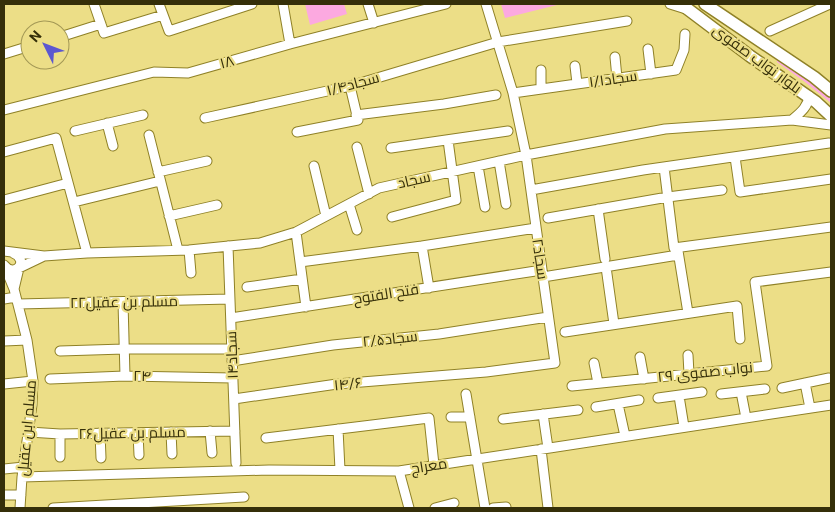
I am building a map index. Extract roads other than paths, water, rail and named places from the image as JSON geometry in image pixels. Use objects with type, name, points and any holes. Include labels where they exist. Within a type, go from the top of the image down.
[{"type":"main road","name":"بلوار نواب صفوی","points":[[705,4],[830,88]]},
{"type":"main road","name":"بلوار نواب صفوی","points":[[685,7],[809,96],[831,116]]},
{"type":"main road","points":[[765,66],[775,50]]},
{"type":"street","points":[[94,4],[104,33],[163,15]]},
{"type":"street","points":[[159,4],[169,31],[252,4]]},
{"type":"street","points":[[283,4],[290,44]]},
{"type":"street","points":[[368,4],[374,23]]},
{"type":"street","name":"۱۸","points":[[5,109],[154,72],[188,72],[446,4]]},
{"type":"street","name":"۲سجاد","points":[[486,4],[513,93],[526,155],[554,363]]},
{"type":"street","points":[[670,4],[685,7]]},
{"type":"street","points":[[770,30],[830,4]]},
{"type":"street","name":"۱/۴سجاد","points":[[205,118],[350,86],[498,42],[627,21]]},
{"type":"street","points":[[70,34],[101,24]]},
{"type":"street","name":"۱/۱سجاد","points":[[513,93],[676,70],[684,50],[685,34]]},
{"type":"street","points":[[4,53],[20,49]]},
{"type":"street","points":[[648,49],[651,74]]},
{"type":"street","points":[[615,57],[617,78]]},
{"type":"street","points":[[575,66],[577,84]]},
{"type":"street","points":[[541,70],[541,88]]},
{"type":"street","points":[[350,86],[357,118]]},
{"type":"street","points":[[297,132],[357,118],[496,95]]},
{"type":"street","points":[[792,120],[805,108],[809,96]]},
{"type":"street","points":[[75,131],[143,115]]},
{"type":"street","name":"سجاد","points":[[44,256],[87,252],[189,250],[260,242],[296,232],[379,188],[526,155],[665,129],[792,120],[831,125]]},
{"type":"street","points":[[107,124],[113,146]]},
{"type":"street","points":[[391,148],[508,131]]},
{"type":"street","points":[[148,136],[178,250]]},
{"type":"street","points":[[4,152],[56,138],[87,252]]},
{"type":"street","points":[[392,217],[456,200],[448,140]]},
{"type":"street","points":[[531,190],[664,167],[829,143]]},
{"type":"street","points":[[357,147],[369,194]]},
{"type":"street","points":[[736,157],[740,192],[831,179]]},
{"type":"street","points":[[499,161],[506,204]]},
{"type":"street","points":[[74,202],[207,162]]},
{"type":"street","points":[[314,166],[326,216]]},
{"type":"street","points":[[478,166],[485,206]]},
{"type":"street","points":[[664,167],[688,313]]},
{"type":"street","points":[[4,200],[68,183]]},
{"type":"street","points":[[548,218],[668,197],[722,190]]},
{"type":"street","points":[[349,204],[356,230]]},
{"type":"street","points":[[169,216],[217,205]]},
{"type":"street","points":[[598,209],[614,324]]},
{"type":"street","name":"فتح الفتوح","points":[[231,318],[542,273],[831,227]]},
{"type":"street","points":[[300,262],[422,246],[536,228]]},
{"type":"street","points":[[296,232],[306,307]]},
{"type":"street","name":"۱۴سجاد","points":[[228,246],[236,463]]},
{"type":"street","points":[[422,246],[429,288]]},
{"type":"street","points":[[189,250],[191,273]]},
{"type":"street","points":[[4,251],[44,256]]},
{"type":"street","points":[[14,253],[19,255],[21,263],[18,268],[16,297],[4,264],[8,254],[14,253]]},
{"type":"street","points":[[4,264],[8,270],[12,270],[44,256]]},
{"type":"street","name":"نواب صفوی ۲۹","points":[[572,386],[767,366],[756,282],[831,272]]},
{"type":"street","points":[[247,287],[302,279]]},
{"type":"street","name":"مسلم بن عقیل۲۲","points":[[4,299],[16,297],[123,302],[230,299]]},
{"type":"street","name":"مسلم ابن عقیل","points":[[16,297],[33,381],[20,508]]},
{"type":"street","points":[[123,302],[125,376]]},
{"type":"street","points":[[565,332],[737,306],[740,339]]},
{"type":"street","name":"۲/۵سجاد","points":[[232,361],[333,345],[439,334],[548,317]]},
{"type":"street","points":[[4,341],[26,340]]},
{"type":"street","points":[[60,351],[232,349]]},
{"type":"street","points":[[688,354],[689,374]]},
{"type":"street","points":[[640,357],[644,379]]},
{"type":"street","name":"۱۴/۶","points":[[234,399],[337,384],[554,363]]},
{"type":"street","points":[[594,363],[598,383]]},
{"type":"street","name":"۲۴","points":[[50,379],[125,376],[233,378]]},
{"type":"street","points":[[782,388],[829,378]]},
{"type":"street","points":[[4,384],[33,381]]},
{"type":"street","points":[[805,383],[810,408]]},
{"type":"street","points":[[721,394],[765,389]]},
{"type":"street","points":[[658,398],[702,392]]},
{"type":"street","points":[[741,392],[746,418]]},
{"type":"street","points":[[466,394],[485,508]]},
{"type":"street","points":[[679,396],[684,427]]},
{"type":"street","points":[[596,407],[639,400]]},
{"type":"street","points":[[618,404],[624,436]]},
{"type":"street","name":"معراج","points":[[4,469],[23,472],[399,471],[831,405]]},
{"type":"street","points":[[504,419],[578,410]]},
{"type":"street","points":[[543,414],[548,508]]},
{"type":"street","points":[[451,417],[470,417]]},
{"type":"street","points":[[266,438],[429,418],[434,465]]},
{"type":"street","points":[[338,429],[340,470]]},
{"type":"street","points":[[210,431],[212,453]]},
{"type":"street","name":"مسلم بن عقیل۲۶","points":[[29,432],[60,434],[235,431]]},
{"type":"street","points":[[138,432],[139,455]]},
{"type":"street","points":[[171,432],[172,454]]},
{"type":"street","points":[[100,433],[101,458]]},
{"type":"street","points":[[60,434],[60,457]]},
{"type":"street","points":[[399,471],[409,508]]},
{"type":"street","points":[[4,495],[21,495]]},
{"type":"street","points":[[53,508],[176,504],[219,498],[244,497]]},
{"type":"street","points":[[219,498],[220,508]]},
{"type":"street","points":[[436,508],[454,504]]},
{"type":"street","points":[[493,508],[506,506]]}]
